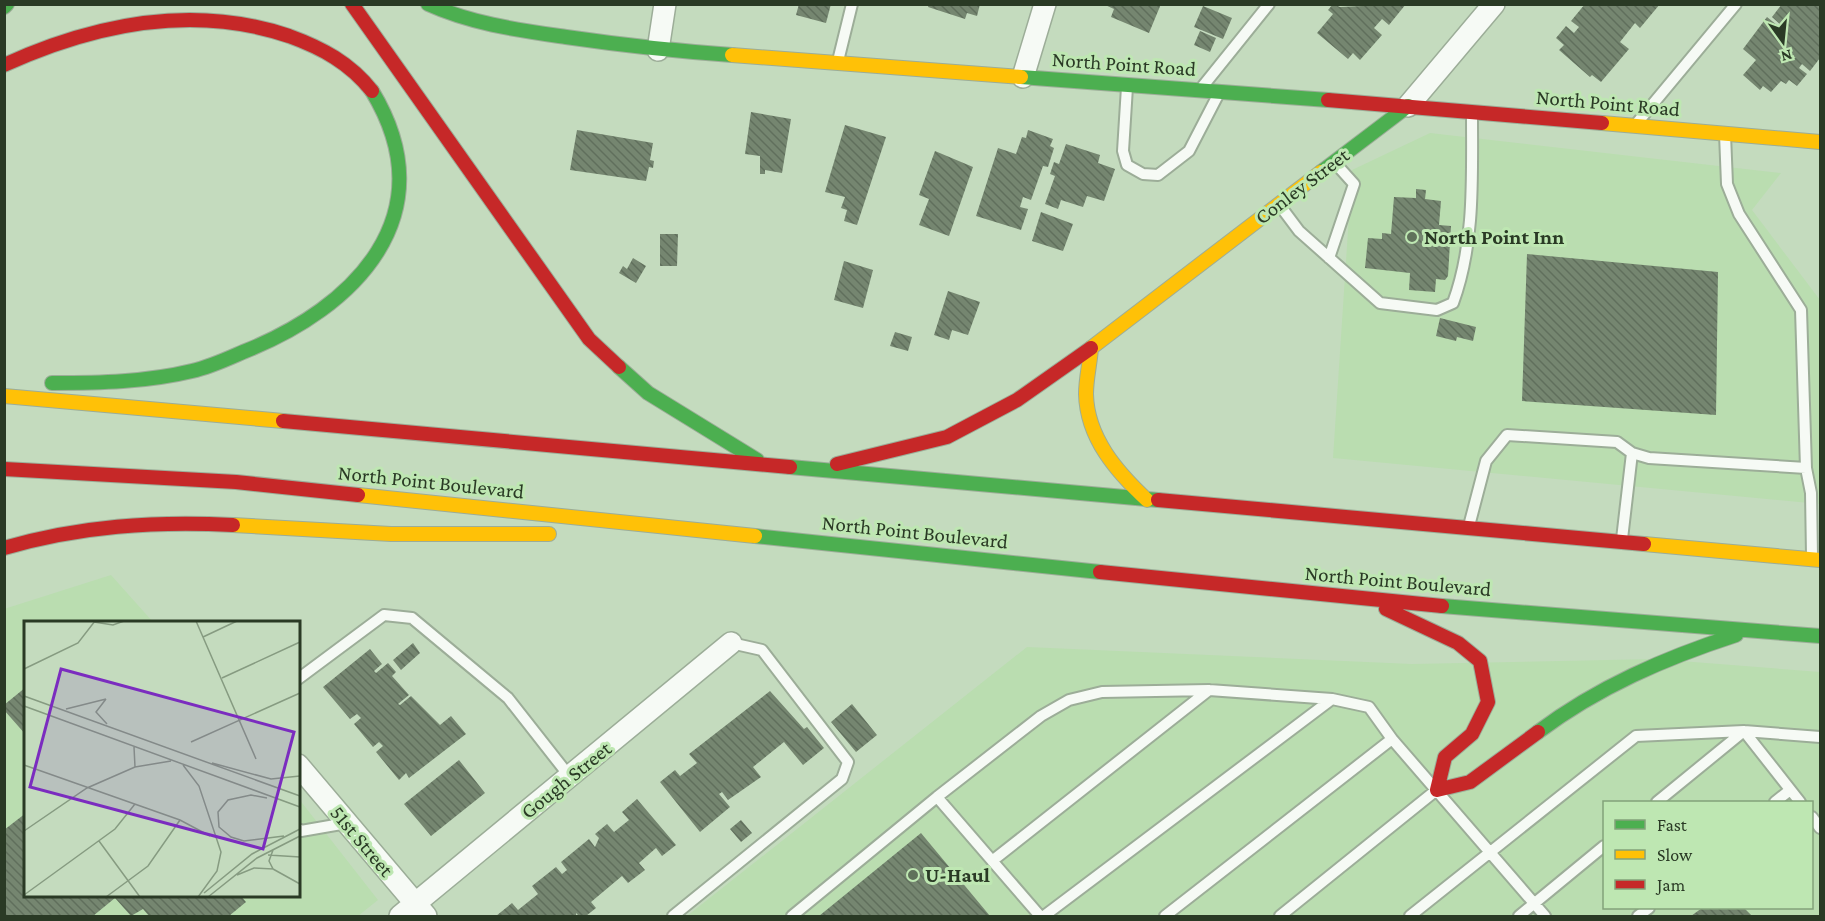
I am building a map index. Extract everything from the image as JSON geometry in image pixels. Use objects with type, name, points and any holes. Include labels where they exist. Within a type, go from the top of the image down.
[{"type":"main road","points":[[352,4],[589,339],[648,393],[767,466]]},
{"type":"main road","name":"North Point Road","points":[[428,4],[452,15],[496,27],[658,50],[1472,111],[1633,128],[1821,142]]},
{"type":"main road","points":[[4,65],[25,55],[63,43],[152,22],[192,18],[223,20],[254,26],[320,48],[361,79],[377,101],[390,130],[397,157],[398,186],[394,214],[386,239],[372,262],[352,289],[323,312],[292,331],[250,350],[193,371],[122,381],[4,384]]},
{"type":"main road","name":"Conley Street","points":[[812,470],[947,437],[1017,400],[1091,348],[1408,106]]},
{"type":"main road","points":[[1091,348],[1086,403],[1099,442],[1117,472],[1147,500]]},
{"type":"main road","points":[[4,396],[1816,560]]},
{"type":"main road","name":"North Point Boulevard","points":[[4,469],[236,482],[1368,600],[1821,636]]},
{"type":"main road","points":[[4,548],[78,528],[104,526],[195,525],[339,532],[564,535]]},
{"type":"main road","points":[[600,535],[754,537]]},
{"type":"main road","points":[[1368,600],[1458,643],[1480,661],[1488,702],[1472,734],[1445,757],[1437,790],[1470,782],[1574,705],[1672,656],[1750,630]]},
{"type":"street","points":[[658,50],[665,4]]},
{"type":"street","points":[[1023,77],[1046,4]]},
{"type":"street","name":"Conley Street","points":[[1408,106],[1494,4]]},
{"type":"street","name":"Gough Street","points":[[414,912],[570,777],[731,643]]},
{"type":"street","name":"51st Street","points":[[300,767],[348,823],[414,912]]},
{"type":"lane","points":[[837,64],[852,4]]},
{"type":"lane","points":[[1199,90],[1269,4]]},
{"type":"lane","points":[[1633,128],[1736,4]]},
{"type":"lane","points":[[1127,86],[1123,151],[1127,165],[1143,174],[1158,175],[1189,151],[1219,92]]},
{"type":"lane","points":[[1278,204],[1299,231],[1380,303],[1437,310],[1453,303],[1462,279],[1472,208],[1472,111]]},
{"type":"lane","points":[[1725,134],[1727,184],[1739,214],[1802,310],[1806,468],[1811,493],[1816,560]]},
{"type":"lane","points":[[1329,258],[1354,184],[1333,161]]},
{"type":"lane","points":[[1468,529],[1486,460],[1507,435],[1617,442],[1632,453],[1649,458],[1806,468]]},
{"type":"lane","points":[[1621,543],[1632,453]]},
{"type":"lane","points":[[300,678],[384,615],[412,618],[508,699],[570,777]]},
{"type":"lane","points":[[673,916],[842,779],[848,762],[762,650],[731,643]]},
{"type":"lane","points":[[992,861],[1209,690]]},
{"type":"lane","points":[[792,916],[1041,716],[1069,700],[1102,692],[1209,690],[1332,699],[1369,707],[1392,739],[1545,916]]},
{"type":"lane","points":[[938,797],[1042,916],[1332,699]]},
{"type":"lane","points":[[1744,731],[1799,801]]},
{"type":"lane","points":[[1658,801],[1744,731]]},
{"type":"lane","points":[[1410,916],[1636,735],[1744,731],[1821,737]]},
{"type":"lane","points":[[1165,916],[1392,739]]},
{"type":"lane","points":[[1280,916],[1437,790]]},
{"type":"lane","points":[[1776,801],[1790,790]]},
{"type":"lane","points":[[300,830],[348,823]]},
{"type":"lane","points":[[1519,916],[1603,848]]},
{"type":"shaded area","points":[[1430,133],[1781,173],[1752,210],[1820,300],[1820,504],[1333,458],[1352,170]]},
{"type":"shaded area","points":[[111,575],[152,621],[24,621],[24,897],[300,897],[300,800],[378,900],[358,916],[5,916],[4,609]]},
{"type":"shaded area","points":[[1027,647],[1412,664],[1655,659],[1820,672],[1820,916],[687,916]]},
{"type":"building","points":[[799,4],[831,4],[826,23],[796,15]]},
{"type":"building","points":[[929,4],[980,4],[977,16],[967,13],[965,19],[928,7]]},
{"type":"building","points":[[1103,4],[1161,4],[1149,33],[1111,17],[1114,9]]},
{"type":"building","points":[[1333,4],[1340,7],[1406,4],[1389,25],[1382,19],[1374,28],[1382,35],[1360,60],[1353,53],[1348,59],[1317,33],[1333,14],[1328,10]]},
{"type":"building","points":[[1585,4],[1660,4],[1640,28],[1635,23],[1620,42],[1629,49],[1601,82],[1592,75],[1590,77],[1559,50],[1564,45],[1556,38],[1566,26],[1574,33],[1579,27],[1571,21]]},
{"type":"building","points":[[1782,4],[1820,4],[1820,58],[1810,71],[1802,64],[1799,68],[1807,74],[1797,86],[1789,80],[1786,84],[1781,81],[1771,92],[1763,86],[1760,90],[1743,75],[1756,60],[1743,49],[1767,17],[1782,29],[1783,27],[1772,17]]},
{"type":"building","points":[[1203,6],[1232,18],[1223,39],[1194,27]]},
{"type":"building","points":[[1200,31],[1216,38],[1210,52],[1194,45]]},
{"type":"building","points":[[751,112],[791,119],[782,173],[765,170],[765,174],[760,174],[760,156],[745,154]]},
{"type":"building","points":[[845,125],[886,137],[857,225],[844,221],[847,210],[841,208],[845,197],[825,192]]},
{"type":"building","points":[[577,130],[653,143],[650,160],[654,161],[653,168],[649,167],[646,181],[570,170]]},
{"type":"building","points":[[1028,130],[1053,139],[1050,146],[1054,148],[1048,167],[1043,166],[1031,200],[1023,197],[1020,207],[1028,209],[1021,230],[976,216],[998,148],[1016,154],[1022,137],[1026,138]]},
{"type":"building","points":[[1066,144],[1100,155],[1098,163],[1115,169],[1104,201],[1087,196],[1083,207],[1061,200],[1058,209],[1045,204],[1055,176],[1050,174],[1054,162],[1059,164]]},
{"type":"building","points":[[935,151],[973,167],[949,236],[919,225],[929,199],[919,195]]},
{"type":"building","points":[[1416,189],[1426,190],[1425,199],[1441,201],[1439,225],[1451,226],[1448,276],[1445,280],[1436,279],[1435,292],[1409,290],[1410,273],[1365,268],[1368,238],[1382,239],[1382,233],[1391,234],[1394,197],[1416,198]]},
{"type":"building","points":[[1041,212],[1073,224],[1063,251],[1032,241]]},
{"type":"building","points":[[660,234],[678,234],[677,266],[660,266]]},
{"type":"building","points":[[1527,254],[1718,272],[1716,415],[1522,401]]},
{"type":"building","points":[[633,258],[646,266],[636,283],[619,273],[623,266],[627,269]]},
{"type":"building","points":[[844,261],[873,270],[863,308],[834,300]]},
{"type":"building","points":[[948,291],[980,302],[968,335],[952,330],[949,340],[934,335]]},
{"type":"building","points":[[1440,318],[1476,327],[1473,341],[1457,337],[1456,341],[1436,336]]},
{"type":"building","points":[[895,332],[912,337],[908,351],[890,346]]},
{"type":"building","points":[[413,643],[420,653],[401,670],[393,660]]},
{"type":"building","points":[[370,649],[382,664],[374,671],[376,673],[388,663],[396,672],[392,676],[409,695],[398,704],[400,705],[411,696],[440,725],[451,716],[466,734],[409,778],[406,773],[399,780],[376,752],[383,746],[379,742],[373,747],[354,724],[361,718],[357,714],[350,719],[323,687]]},
{"type":"building","points":[[24,689],[24,733],[4,710],[4,705]]},
{"type":"building","points":[[770,691],[804,729],[807,727],[824,748],[803,765],[784,742],[753,767],[761,777],[728,800],[722,792],[719,794],[730,807],[700,832],[660,782],[675,770],[680,776],[697,763],[689,754]]},
{"type":"building","points":[[852,704],[877,735],[856,752],[831,722]]},
{"type":"building","points":[[459,760],[485,793],[431,836],[404,804]]},
{"type":"building","points":[[637,799],[676,845],[662,856],[656,848],[639,863],[645,870],[628,883],[622,876],[591,902],[596,908],[586,916],[579,916],[576,913],[576,916],[496,916],[512,903],[518,910],[538,894],[532,886],[556,867],[562,874],[567,870],[561,862],[589,839],[595,847],[599,838],[595,834],[607,824],[614,832],[629,820],[622,812]]},
{"type":"building","points":[[24,815],[24,897],[242,897],[246,902],[229,916],[149,916],[143,909],[131,916],[115,898],[93,916],[4,916],[4,830]]},
{"type":"building","points":[[741,820],[752,833],[741,842],[730,829]]},
{"type":"building","name":"U-Haul","points":[[921,833],[990,916],[819,916]]},
{"type":"building","points":[[1701,909],[1745,909],[1752,916],[1691,916]]},
{"type":"traffic: fast","points":[[4,7],[7,4]]},
{"type":"traffic: fast","points":[[428,4],[461,17],[530,32],[628,45],[732,55]]},
{"type":"traffic: fast","points":[[1021,77],[1328,100]]},
{"type":"traffic: fast","points":[[52,383],[140,380],[175,375],[205,367],[284,333],[321,310],[353,283],[378,252],[394,216],[399,178],[393,136],[372,91]]},
{"type":"traffic: fast","points":[[1321,172],[1408,106]]},
{"type":"traffic: fast","points":[[619,367],[648,393],[757,460]]},
{"type":"traffic: fast","points":[[790,467],[1158,500]]},
{"type":"traffic: fast","points":[[755,536],[1100,572]]},
{"type":"traffic: fast","points":[[1442,606],[1820,636]]},
{"type":"traffic: fast","points":[[1538,732],[1584,701],[1633,675],[1736,635]]},
{"type":"traffic: slow","points":[[732,55],[1021,77]]},
{"type":"traffic: slow","points":[[1602,123],[1820,142]]},
{"type":"traffic: slow","points":[[1091,348],[1321,172]]},
{"type":"traffic: slow","points":[[1091,348],[1086,394],[1092,425],[1115,466],[1147,500]]},
{"type":"traffic: slow","points":[[4,396],[283,421]]},
{"type":"traffic: slow","points":[[358,495],[755,536]]},
{"type":"traffic: slow","points":[[233,525],[391,534],[549,534]]},
{"type":"traffic: slow","points":[[1644,544],[1820,560]]},
{"type":"traffic: jam","points":[[352,4],[589,339],[619,367]]},
{"type":"traffic: jam","points":[[4,65],[38,51],[109,29],[181,20],[217,21],[253,26],[289,36],[313,46],[345,64],[372,91]]},
{"type":"traffic: jam","points":[[1328,100],[1602,123]]},
{"type":"traffic: jam","points":[[837,464],[947,437],[1017,400],[1091,348]]},
{"type":"traffic: jam","points":[[283,421],[790,467]]},
{"type":"traffic: jam","points":[[4,469],[236,482],[358,495]]},
{"type":"traffic: jam","points":[[1158,500],[1644,544]]},
{"type":"traffic: jam","points":[[4,548],[61,535],[117,527],[175,524],[233,525]]},
{"type":"traffic: jam","points":[[1100,572],[1442,606]]},
{"type":"traffic: jam","points":[[1386,609],[1458,643],[1480,661],[1488,702],[1472,734],[1445,757],[1437,790],[1470,782],[1538,732]]},
{"type":"place","name":"North Point Inn","points":[[1412,237]]},
{"type":"place","name":"U-Haul","points":[[913,875]]}]
